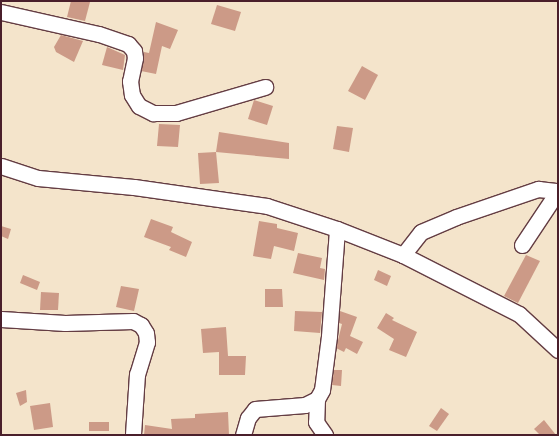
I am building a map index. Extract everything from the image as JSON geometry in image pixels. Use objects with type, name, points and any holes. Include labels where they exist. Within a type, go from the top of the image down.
[{"type":"street","points":[[1,12],[99,34],[128,44],[134,51],[135,58],[130,81],[132,95],[139,106],[153,113],[176,113],[265,87]]},
{"type":"street","points":[[1,166],[38,178],[134,187],[267,206],[337,229],[403,255],[519,314],[558,350]]},
{"type":"street","points":[[403,255],[421,232],[456,217],[538,189],[558,191],[522,246]]},
{"type":"street","points":[[325,435],[316,422],[317,399],[322,390],[329,336],[337,229]]},
{"type":"street","points":[[1,319],[65,323],[133,321],[141,325],[146,333],[147,342],[137,374],[133,435]]},
{"type":"street","points":[[243,435],[248,418],[256,409],[305,405],[317,399]]},
{"type":"building","points":[[71,1],[90,2],[85,21],[67,17]]},
{"type":"building","points":[[217,5],[241,12],[235,31],[211,24]]},
{"type":"building","points":[[156,22],[178,30],[170,49],[162,46],[156,74],[141,71],[144,52],[149,53]]},
{"type":"building","points":[[61,35],[83,41],[74,62],[56,52],[54,47]]},
{"type":"building","points":[[107,47],[125,55],[123,70],[102,65]]},
{"type":"building","points":[[362,66],[378,75],[365,100],[348,91]]},
{"type":"building","points":[[254,100],[273,106],[267,125],[248,119]]},
{"type":"building","points":[[159,124],[180,125],[178,147],[157,146]]},
{"type":"building","points":[[337,126],[353,128],[349,152],[333,149]]},
{"type":"building","points":[[219,132],[289,143],[289,159],[216,152]]},
{"type":"building","points":[[216,152],[219,183],[200,184],[198,153]]},
{"type":"building","points":[[151,219],[173,227],[171,232],[192,242],[186,257],[169,250],[171,247],[144,237]]},
{"type":"building","points":[[259,221],[277,224],[277,228],[298,233],[294,251],[274,246],[271,259],[253,256]]},
{"type":"building","points":[[1,226],[11,229],[8,239],[1,236]]},
{"type":"building","points":[[298,253],[322,258],[320,268],[325,269],[324,280],[293,273]]},
{"type":"building","points":[[526,255],[540,261],[518,303],[504,296]]},
{"type":"building","points":[[378,270],[391,276],[387,286],[374,280]]},
{"type":"building","points":[[23,275],[40,282],[37,290],[20,283]]},
{"type":"building","points":[[121,286],[139,289],[134,311],[116,307]]},
{"type":"building","points":[[265,289],[282,289],[283,307],[265,307]]},
{"type":"building","points":[[41,292],[59,293],[58,310],[40,310]]},
{"type":"building","points":[[295,311],[322,312],[320,333],[294,331]]},
{"type":"building","points":[[340,311],[357,317],[350,336],[363,342],[357,354],[346,348],[344,352],[336,348],[342,324],[339,323]]},
{"type":"building","points":[[386,313],[394,318],[392,320],[417,332],[406,357],[389,350],[394,339],[377,328]]},
{"type":"building","points":[[226,327],[228,356],[246,356],[245,375],[219,375],[219,352],[203,353],[201,329]]},
{"type":"building","points":[[334,370],[342,370],[341,386],[332,385]]},
{"type":"building","points":[[26,390],[27,402],[20,406],[16,393]]},
{"type":"building","points":[[50,403],[53,427],[34,430],[30,406]]},
{"type":"building","points":[[441,408],[449,414],[437,431],[429,426]]},
{"type":"building","points":[[228,412],[229,435],[144,435],[145,425],[172,429],[171,419],[195,418],[195,414]]},
{"type":"building","points":[[544,420],[556,435],[540,435],[534,429]]},
{"type":"building","points":[[89,422],[109,422],[109,431],[89,431]]}]
